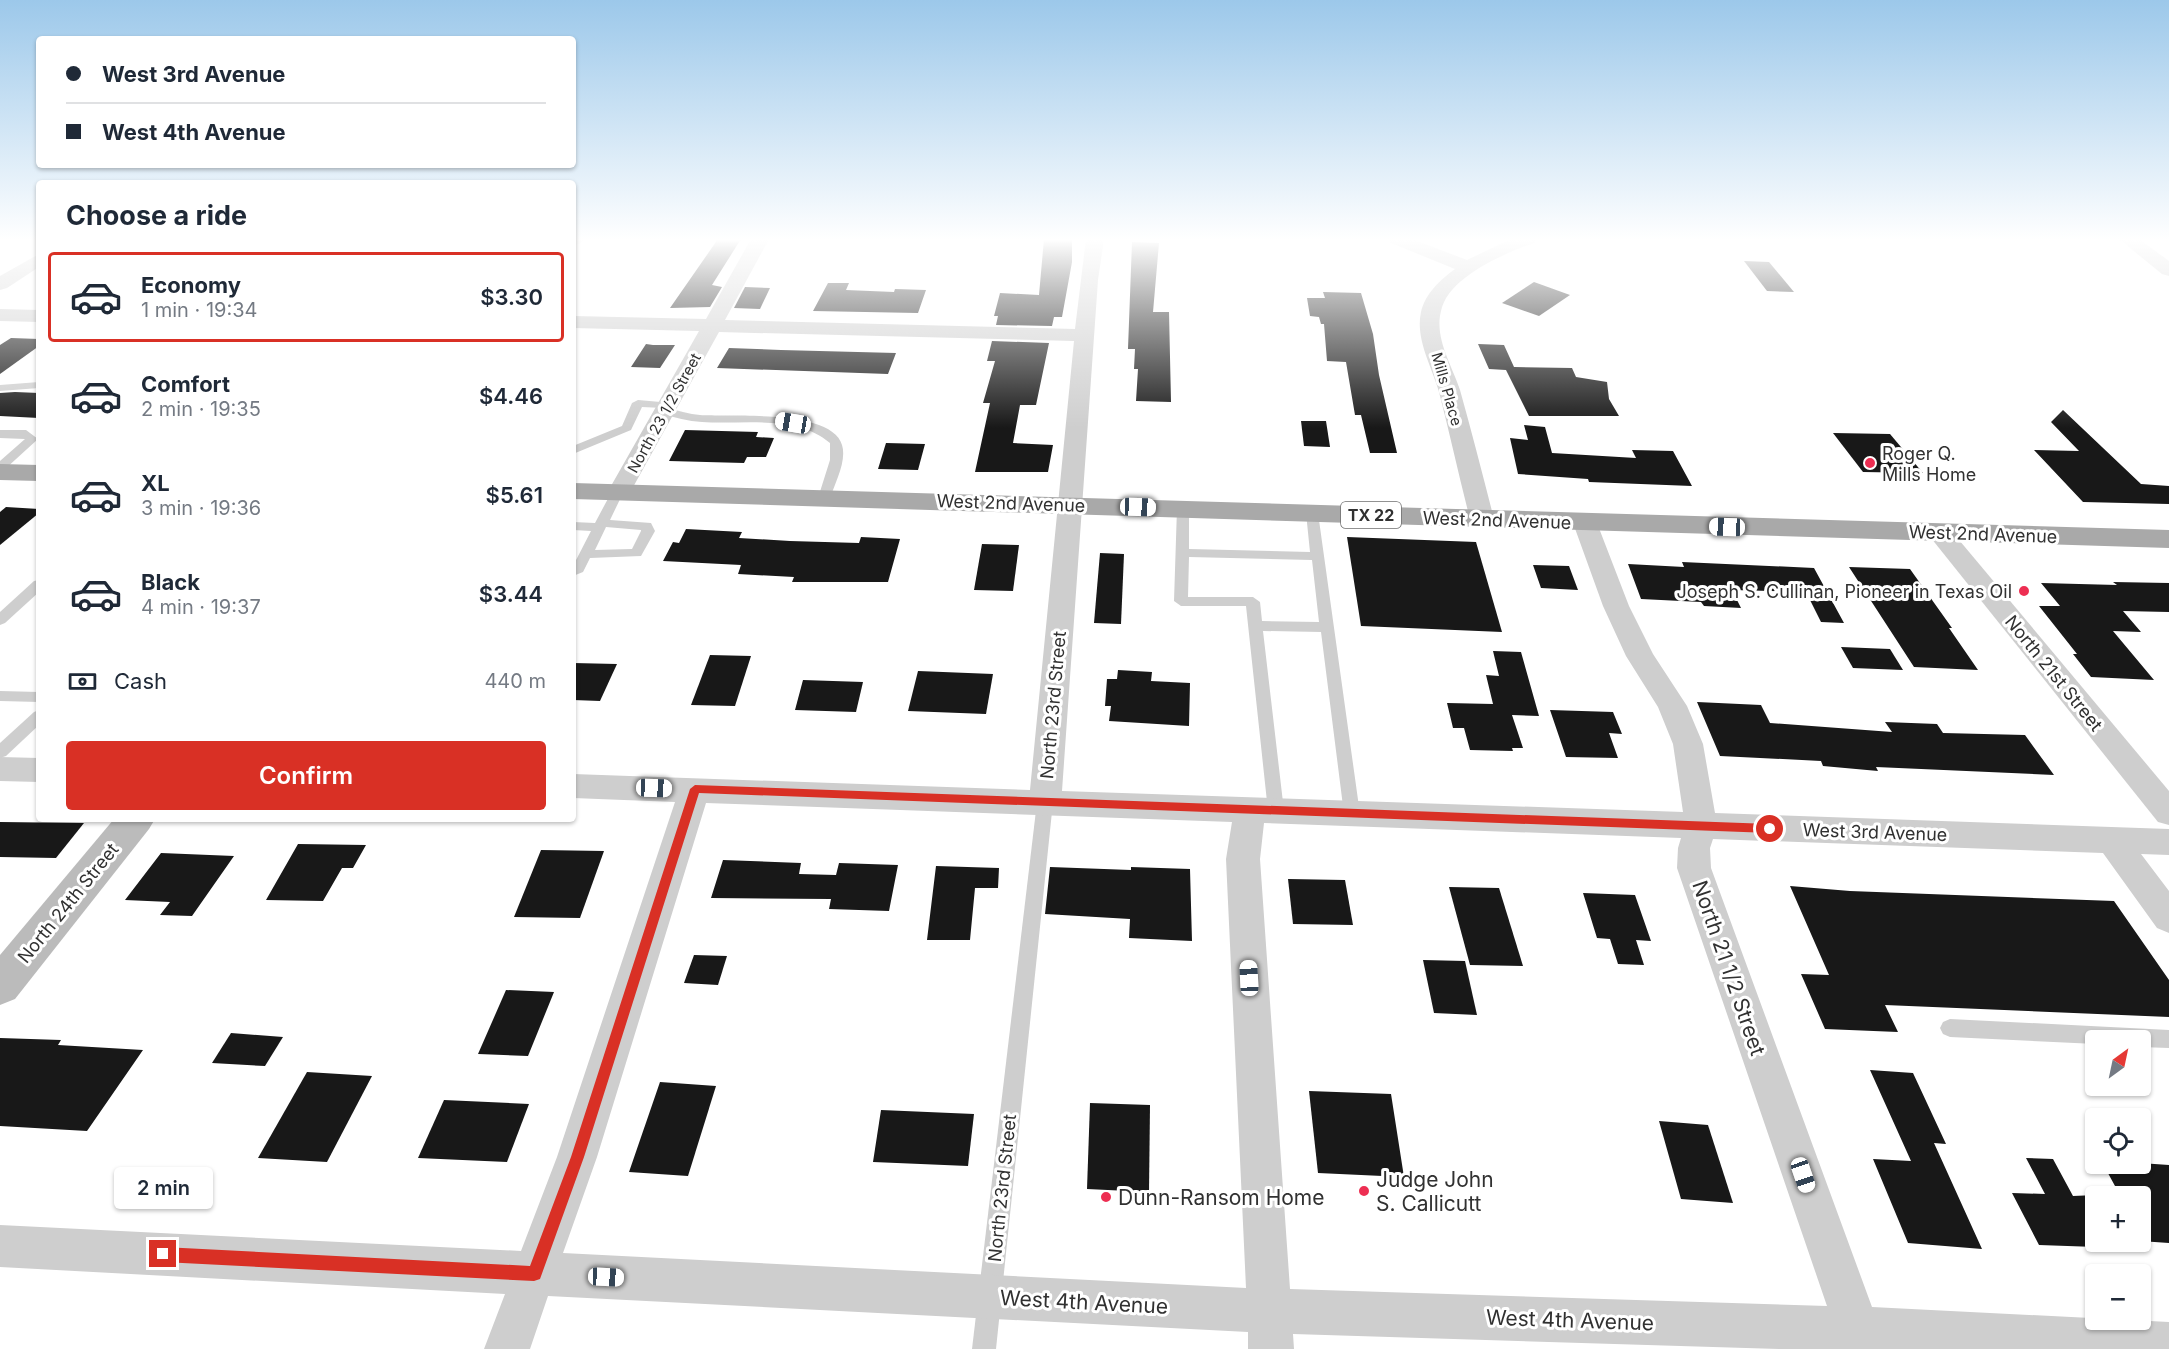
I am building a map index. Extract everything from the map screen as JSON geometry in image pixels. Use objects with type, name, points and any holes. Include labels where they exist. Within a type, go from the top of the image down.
[{"type":"main road","points":[[0,472],[36,473]]},
{"type":"main road","name":"West 2nd Avenue","points":[[576,493],[1071,504],[1585,523],[2169,539]]},
{"type":"street","name":"North 23 1/2 Street","points":[[618,493],[726,302]]},
{"type":"street","name":"North 23rd Street","points":[[1045,802],[1088,302]]},
{"type":"street","name":"Mills Place","points":[[1435,302],[1431,309],[1430,332],[1448,388],[1482,519]]},
{"type":"street","points":[[0,315],[36,316]]},
{"type":"street","points":[[576,322],[1084,335]]},
{"type":"street","name":"North 21 1/2 Street","points":[[1585,523],[1616,606],[1640,656],[1672,706],[1688,744],[1701,826],[1695,848],[1694,868],[1861,1339]]},
{"type":"street","name":"North 21st Street","points":[[1940,533],[2169,813]]},
{"type":"street","points":[[0,769],[36,770]]},
{"type":"street","name":"West 3rd Avenue","points":[[576,786],[2169,842]]},
{"type":"street","points":[[507,1349],[578,1157],[695,789]]},
{"type":"street","points":[[1263,811],[1242,859],[1270,1330]]},
{"type":"street","name":"North 24th Street","points":[[0,987],[134,822]]},
{"type":"street","points":[[2112,840],[2169,918]]},
{"type":"street","name":"West 4th Avenue","points":[[0,1246],[990,1297],[1270,1330],[2169,1345]]},
{"type":"lane","points":[[0,388],[36,385]]},
{"type":"lane","points":[[576,449],[627,428],[638,403],[667,408],[687,417],[781,421],[825,434],[835,441],[838,452],[824,498]]},
{"type":"lane","points":[[0,434],[35,433],[31,441],[0,467]]},
{"type":"lane","points":[[576,570],[618,493]]},
{"type":"lane","points":[[1183,508],[1181,601],[1253,602],[1263,811]]},
{"type":"lane","points":[[1312,513],[1352,814]]},
{"type":"lane","points":[[576,526],[638,524],[646,526],[648,531],[636,553],[585,554]]},
{"type":"lane","points":[[1182,553],[1317,556]]},
{"type":"lane","points":[[0,620],[36,587]]},
{"type":"lane","points":[[1255,627],[1327,627]]},
{"type":"lane","points":[[0,696],[36,697]]},
{"type":"lane","points":[[0,752],[36,719]]},
{"type":"lane","name":"North 23rd Street","points":[[984,1349],[1045,802]]},
{"type":"lane","points":[[1950,1028],[2169,1039]]},
{"type":"building","points":[[674,302],[713,302],[710,307],[670,308]]},
{"type":"building","points":[[737,302],[763,302],[760,309],[734,308]]},
{"type":"building","points":[[818,302],[922,302],[918,313],[813,311]]},
{"type":"building","points":[[998,302],[1065,302],[1062,317],[1054,317],[1052,326],[996,325],[998,316],[994,316]]},
{"type":"building","points":[[1130,302],[1154,302],[1153,312],[1169,312],[1171,402],[1136,401],[1138,369],[1134,369],[1135,349],[1128,349]]},
{"type":"building","points":[[1308,302],[1364,302],[1373,334],[1379,375],[1397,453],[1370,453],[1361,415],[1355,415],[1346,362],[1327,361],[1324,324],[1321,324],[1319,317],[1310,316]]},
{"type":"building","points":[[1504,302],[1560,302],[1539,316],[1502,303]]},
{"type":"building","points":[[11,338],[36,339],[36,348],[0,374],[0,345]]},
{"type":"building","points":[[992,341],[1049,343],[1036,405],[1020,405],[1013,443],[1053,445],[1048,472],[975,472],[990,403],[983,403],[995,361],[987,361]]},
{"type":"building","points":[[646,344],[675,345],[660,368],[631,367]]},
{"type":"building","points":[[1478,344],[1504,345],[1514,367],[1572,368],[1576,377],[1607,382],[1609,399],[1619,416],[1529,416],[1506,370],[1489,369]]},
{"type":"building","points":[[729,348],[896,353],[888,374],[717,368]]},
{"type":"building","points":[[0,393],[36,393],[36,418],[0,416]]},
{"type":"building","points":[[2063,410],[2141,484],[2169,486],[2169,504],[2083,502],[2034,450],[2079,451],[2051,422]]},
{"type":"building","points":[[1301,421],[1326,421],[1330,447],[1304,446]]},
{"type":"building","points":[[1524,425],[1545,427],[1552,453],[1636,458],[1632,450],[1673,451],[1692,486],[1589,482],[1588,479],[1518,474],[1510,438],[1528,440]]},
{"type":"building","points":[[685,430],[758,432],[756,437],[774,438],[766,457],[747,457],[744,463],[669,461]]},
{"type":"building","points":[[1833,433],[1890,434],[1923,473],[1863,472]]},
{"type":"building","points":[[886,443],[925,444],[918,470],[878,469]]},
{"type":"building","points":[[6,507],[36,509],[36,515],[0,545],[0,512]]},
{"type":"building","points":[[686,529],[742,532],[739,538],[790,541],[859,543],[861,537],[900,539],[888,582],[792,582],[794,577],[738,574],[741,565],[663,561],[673,542],[679,543]]},
{"type":"building","points":[[1347,537],[1476,542],[1502,632],[1361,626]]},
{"type":"building","points":[[982,544],[1019,545],[1013,591],[974,590]]},
{"type":"building","points":[[1100,553],[1124,554],[1121,624],[1094,623]]},
{"type":"building","points":[[1682,562],[1814,568],[1844,623],[1821,622],[1806,592],[1732,590],[1741,608],[1704,606],[1701,602],[1641,599],[1628,564],[1684,567]]},
{"type":"building","points":[[1533,565],[1569,566],[1578,590],[1541,588]]},
{"type":"building","points":[[1849,567],[1910,569],[1952,628],[1949,628],[1978,670],[1914,667]]},
{"type":"building","points":[[2113,582],[2169,583],[2169,612],[2123,611],[2141,632],[2113,631],[2154,680],[2091,677],[2073,654],[2077,654],[2039,606],[2060,606],[2041,583],[2117,585]]},
{"type":"building","points":[[1841,647],[1890,649],[1903,670],[1853,668]]},
{"type":"building","points":[[1493,651],[1521,652],[1539,716],[1512,715],[1523,748],[1512,748],[1513,751],[1470,750],[1464,728],[1453,728],[1447,703],[1493,704],[1486,675],[1499,676]]},
{"type":"building","points":[[710,655],[751,656],[735,706],[691,705]]},
{"type":"building","points":[[576,663],[617,664],[600,701],[576,700]]},
{"type":"building","points":[[1118,670],[1152,672],[1151,681],[1190,683],[1189,726],[1109,721],[1111,706],[1105,706],[1107,679],[1117,679]]},
{"type":"building","points":[[918,671],[993,674],[986,714],[908,711]]},
{"type":"building","points":[[803,680],[863,682],[856,712],[795,710]]},
{"type":"building","points":[[1697,702],[1761,705],[1770,723],[1892,732],[1885,722],[1937,724],[1943,733],[2025,735],[2054,775],[1876,767],[1878,771],[1823,766],[1821,761],[1720,756]]},
{"type":"building","points":[[1550,710],[1613,712],[1622,734],[1609,733],[1618,758],[1566,757]]},
{"type":"building","points":[[0,822],[84,823],[56,858],[0,857]]},
{"type":"building","points":[[298,844],[366,845],[353,868],[342,868],[323,901],[266,900]]},
{"type":"building","points":[[541,850],[604,851],[580,918],[514,917]]},
{"type":"building","points":[[161,853],[234,856],[192,916],[160,915],[170,902],[125,900]]},
{"type":"building","points":[[723,860],[801,863],[799,874],[836,875],[839,863],[898,865],[889,911],[829,909],[831,899],[711,898]]},
{"type":"building","points":[[936,866],[999,868],[998,888],[975,888],[970,940],[927,940]]},
{"type":"building","points":[[1050,867],[1131,870],[1131,867],[1190,869],[1192,941],[1129,938],[1130,919],[1045,914]]},
{"type":"building","points":[[1288,879],[1345,880],[1353,925],[1293,924]]},
{"type":"building","points":[[1790,886],[1850,891],[2114,901],[2169,980],[2169,1017],[1885,1005],[1898,1032],[1825,1029],[1801,974],[1829,975]]},
{"type":"building","points":[[1449,887],[1499,888],[1523,966],[1470,965]]},
{"type":"building","points":[[1583,893],[1635,895],[1651,941],[1636,940],[1644,965],[1618,964],[1610,939],[1597,938]]},
{"type":"building","points":[[694,955],[727,956],[718,985],[684,983]]},
{"type":"building","points":[[1423,960],[1465,961],[1477,1015],[1434,1013]]},
{"type":"building","points":[[506,990],[554,992],[528,1056],[478,1054]]},
{"type":"building","points":[[231,1033],[283,1037],[265,1066],[212,1063]]},
{"type":"building","points":[[0,1038],[61,1040],[58,1045],[143,1050],[87,1131],[0,1126]]},
{"type":"building","points":[[1870,1070],[1913,1073],[1946,1144],[1934,1143],[1982,1249],[1908,1243],[1873,1159],[1911,1161]]},
{"type":"building","points":[[307,1072],[372,1076],[327,1162],[258,1158]]},
{"type":"building","points":[[660,1082],[716,1086],[688,1176],[629,1172]]},
{"type":"building","points":[[1309,1091],[1391,1094],[1404,1177],[1318,1173]]},
{"type":"building","points":[[444,1100],[529,1104],[507,1162],[418,1158]]},
{"type":"building","points":[[1090,1103],[1150,1105],[1149,1192],[1087,1189]]},
{"type":"building","points":[[881,1110],[974,1114],[968,1166],[873,1162]]},
{"type":"building","points":[[1659,1121],[1708,1125],[1733,1203],[1681,1199]]},
{"type":"building","points":[[2026,1158],[2053,1159],[2073,1196],[2085,1195],[2085,1247],[2039,1245],[2012,1193],[2045,1194]]},
{"type":"building","points":[[2151,1164],[2169,1165],[2169,1243],[2151,1242],[2151,1186],[2115,1186],[2108,1174],[2151,1174]]},
{"type":"place","name":"Roger Q. Mills Home","points":[[1870,463]]},
{"type":"place","name":"Joseph S. Cullinan, Pioneer in Texas Oil","points":[[2024,591]]},
{"type":"place","name":"Judge John S. Callicutt","points":[[1364,1191]]},
{"type":"place","name":"Dunn-Ransom Home","points":[[1106,1197]]},
{"type":"route","points":[[163,1254],[534,1274],[578,1157],[695,789],[1770,829]]}]
